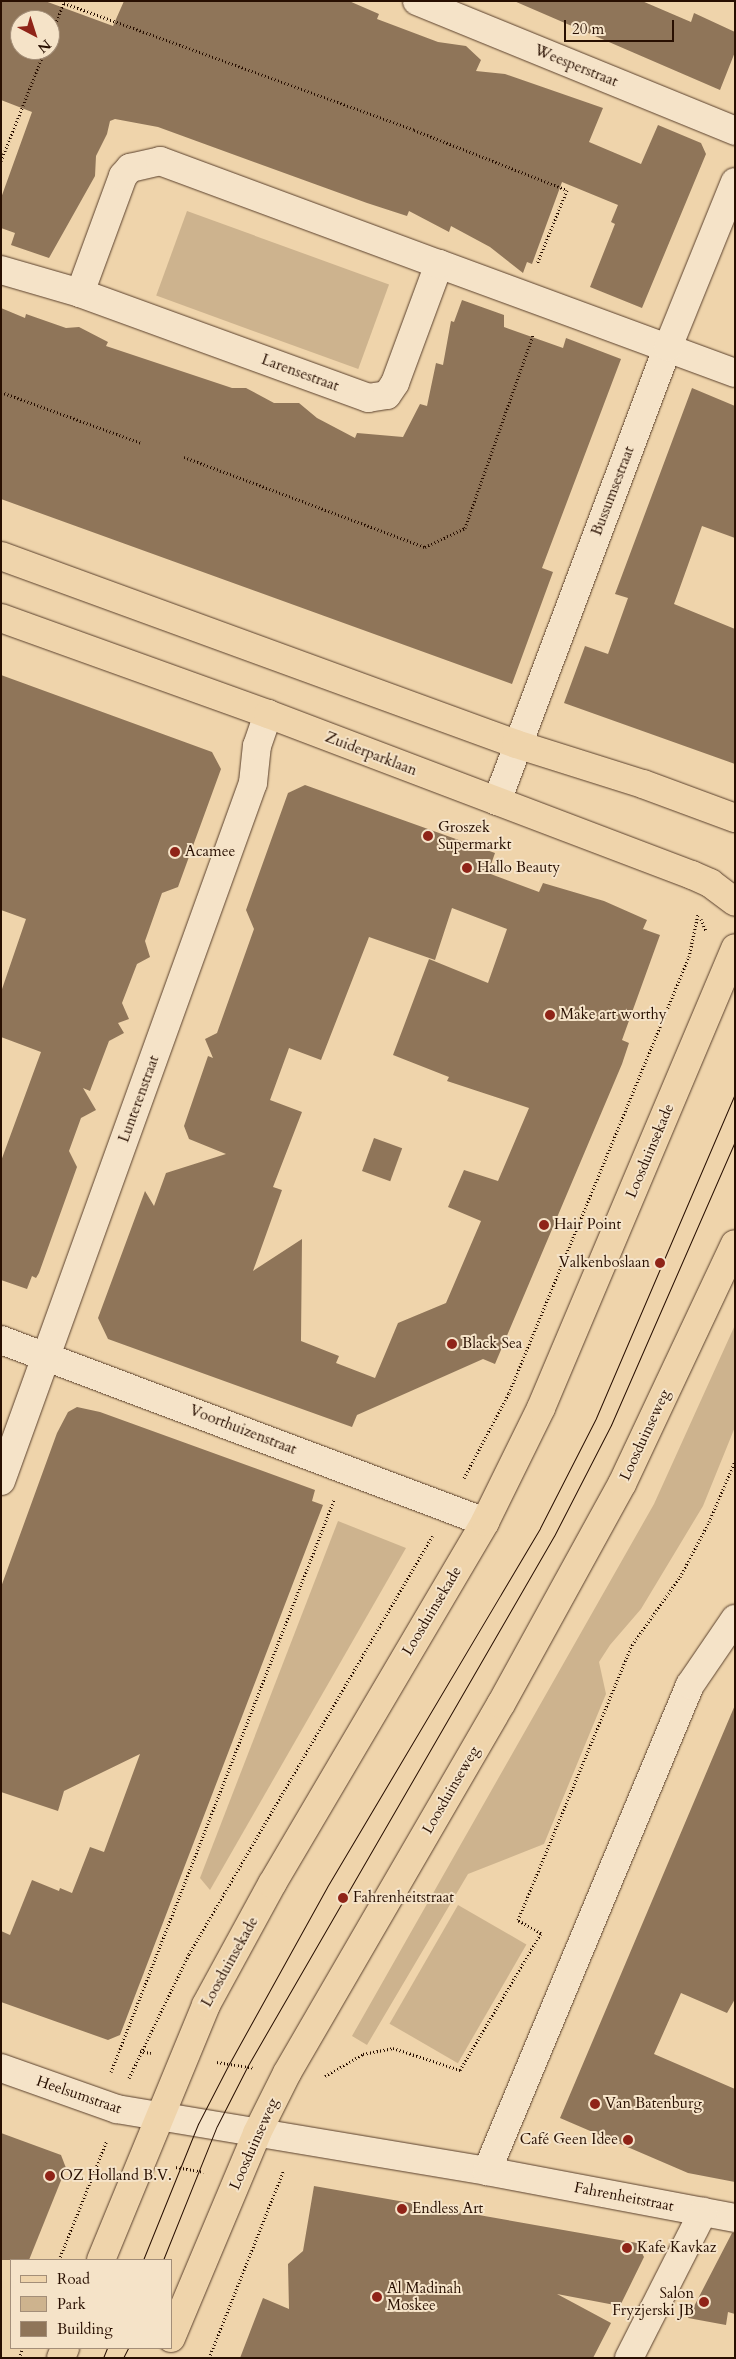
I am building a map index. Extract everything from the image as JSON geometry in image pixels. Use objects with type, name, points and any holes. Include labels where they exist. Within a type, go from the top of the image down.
[{"type":"main road","points":[[1,556],[516,744],[643,784],[735,818]]},
{"type":"main road","name":"Zuiderparklaan","points":[[1,618],[268,714],[710,883],[735,902]]},
{"type":"main road","name":"Loosduinsekade","points":[[101,2259],[182,2057],[206,2005],[272,1884],[485,1522],[540,1408],[735,948]]},
{"type":"main road","name":"Loosduinseweg","points":[[172,2336],[257,2133],[287,2073],[501,1704],[622,1484],[735,1244]]},
{"type":"street","name":"Weesperstraat","points":[[417,1],[735,130]]},
{"type":"street","points":[[80,293],[123,176],[130,168],[160,161],[735,373]]},
{"type":"street","name":"Bussumsestraat","points":[[497,801],[516,744],[668,347],[735,182]]},
{"type":"street","name":"Larensestraat","points":[[1,270],[80,293],[368,398],[387,395],[395,383],[439,264]]},
{"type":"street","name":"Lunterenstraat","points":[[1,1481],[253,783],[257,746],[268,714]]},
{"type":"street","name":"Voorthuizenstraat","points":[[1,1340],[485,1522]]},
{"type":"street","points":[[487,2171],[690,1685],[735,1619]]},
{"type":"street","name":"Heelsumstraat","points":[[1,2068],[99,2103],[158,2118]]},
{"type":"street","name":"Fahrenheitstraat","points":[[158,2118],[487,2171],[735,2218]]},
{"type":"street","points":[[629,2358],[703,2212]]},
{"type":"path","points":[[60,12],[64,2],[414,130],[567,190],[465,528],[425,548],[184,457]]},
{"type":"path","points":[[1,161],[41,60]]},
{"type":"path","points":[[1,392],[141,443]]},
{"type":"path","points":[[449,1508],[509,1393],[689,957],[699,912],[710,883]]},
{"type":"path","points":[[140,2051],[322,2078],[363,2054],[393,2048],[460,2070],[541,1933],[518,1920],[632,1646],[680,1578],[709,1522],[735,1461]]},
{"type":"path","points":[[99,2103],[346,1469]]},
{"type":"path","points":[[101,2160],[281,2178]]},
{"type":"green space","points":[[187,211],[389,285],[358,369],[156,296]]},
{"type":"green space","points":[[735,1325],[735,1427],[703,1506],[641,1609],[610,1645],[599,1662],[606,1694],[544,1844],[468,1874],[367,2045],[352,2036],[654,1504]]},
{"type":"green space","points":[[338,1521],[406,1548],[210,1890],[200,1878]]},
{"type":"green space","points":[[458,1905],[526,1944],[458,2063],[390,2024]]},
{"type":"building","points":[[1,1],[45,1],[113,26],[124,1],[349,1],[379,14],[377,19],[438,42],[466,46],[481,60],[476,71],[505,74],[603,108],[589,142],[641,164],[658,125],[701,143],[706,154],[642,308],[590,287],[615,224],[611,222],[618,205],[562,182],[532,264],[527,262],[523,273],[490,247],[451,226],[449,232],[409,211],[407,216],[158,127],[115,119],[110,121],[107,134],[96,156],[95,176],[49,258],[11,245],[15,233],[1,228],[1,198],[32,112],[1,100]]},
{"type":"building","points":[[514,1],[642,1],[691,22],[694,13],[735,32],[735,52],[720,90]]},
{"type":"building","points":[[462,300],[504,315],[504,327],[563,348],[566,338],[621,359],[542,568],[553,572],[512,684],[1,499],[1,308],[25,318],[26,314],[66,328],[79,327],[108,342],[106,346],[232,388],[246,388],[274,403],[299,403],[317,418],[355,438],[357,433],[403,437],[420,404],[427,406],[436,363],[443,365],[451,321],[454,322]]},
{"type":"building","points":[[692,388],[735,406],[735,538],[702,526],[674,604],[735,629],[735,764],[564,703],[585,646],[608,654],[628,598],[615,594]]},
{"type":"building","points":[[1,675],[212,752],[221,769],[178,887],[162,893],[145,941],[150,957],[137,964],[122,1003],[129,1019],[118,1023],[124,1033],[109,1041],[90,1091],[83,1088],[96,1110],[81,1118],[69,1151],[77,1167],[39,1273],[36,1278],[32,1276],[27,1289],[1,1280],[1,1161],[41,1052],[1,1037],[1,992],[26,919],[1,910]]},
{"type":"building","points":[[305,785],[495,853],[488,873],[539,892],[543,883],[604,901],[647,920],[643,929],[660,935],[622,1040],[629,1043],[622,1064],[495,1364],[483,1359],[357,1415],[352,1427],[108,1339],[98,1318],[145,1191],[154,1206],[166,1173],[226,1154],[189,1139],[184,1126],[208,1056],[213,1058],[205,1039],[217,1033],[254,929],[246,910],[288,793]],"holes":[[[452,908],[507,929],[488,983],[429,959],[393,1055],[449,1077],[447,1081],[529,1108],[498,1181],[464,1170],[448,1207],[481,1221],[446,1303],[398,1323],[375,1378],[336,1363],[339,1356],[301,1341],[302,1239],[253,1271],[282,1190],[273,1187],[302,1112],[270,1100],[289,1048],[321,1060],[369,937],[435,960]]]},
{"type":"building","points":[[374,1138],[402,1148],[390,1181],[362,1171]]},
{"type":"building","points":[[77,1407],[100,1412],[315,1490],[312,1501],[323,1505],[120,2035],[108,2040],[1,2002],[1,1931],[10,1935],[32,1880],[59,1891],[60,1888],[72,1893],[90,1847],[104,1852],[140,1754],[64,1791],[58,1811],[1,1792],[1,1587],[57,1433],[68,1412]]},
{"type":"building","points":[[735,1705],[735,1999],[727,2013],[681,1993],[654,2054],[735,2089],[735,2182],[688,2173],[560,2118]]},
{"type":"building","points":[[1,2133],[61,2155],[66,2168],[29,2259],[1,2260]]},
{"type":"building","points":[[314,2186],[637,2243],[644,2257],[620,2306],[557,2294],[611,2323],[593,2358],[240,2358],[263,2298],[289,2309],[288,2264],[303,2251]]},
{"type":"building","points":[[732,2233],[735,2233],[735,2314],[728,2312],[726,2325],[688,2318]]},
{"type":"tram line","points":[[143,2259],[198,2124],[229,2064],[327,1887],[540,1528],[596,1418],[735,1093]]},
{"type":"tram line","points":[[163,2259],[217,2126],[247,2067],[554,1536],[611,1425],[735,1141]]},
{"type":"tram line","points":[[103,2358],[107,2349]]},
{"type":"tram line","points":[[123,2358],[128,2349]]},
{"type":"place","name":"Groszek Supermarkt","points":[[428,836]]},
{"type":"place","name":"Acamee","points":[[175,852]]},
{"type":"place","name":"Hallo Beauty","points":[[467,868]]},
{"type":"place","name":"Make art worthy","points":[[550,1015]]},
{"type":"place","name":"Hair Point","points":[[544,1225]]},
{"type":"place","name":"Valkenboslaan","points":[[660,1263]]},
{"type":"place","name":"Black Sea","points":[[452,1344]]},
{"type":"place","name":"Fahrenheitstraat","points":[[343,1898]]},
{"type":"place","name":"Van Batenburg","points":[[595,2104]]},
{"type":"place","name":"Café Geen Idee","points":[[628,2140]]},
{"type":"place","name":"OZ Holland B.V.","points":[[50,2176]]},
{"type":"place","name":"Endless Art","points":[[402,2209]]},
{"type":"place","name":"Kafe Kavkaz","points":[[627,2248]]},
{"type":"place","name":"Al Madinah Moskee","points":[[377,2297]]},
{"type":"place","name":"Salon Fryzjerski JB","points":[[704,2302]]}]
